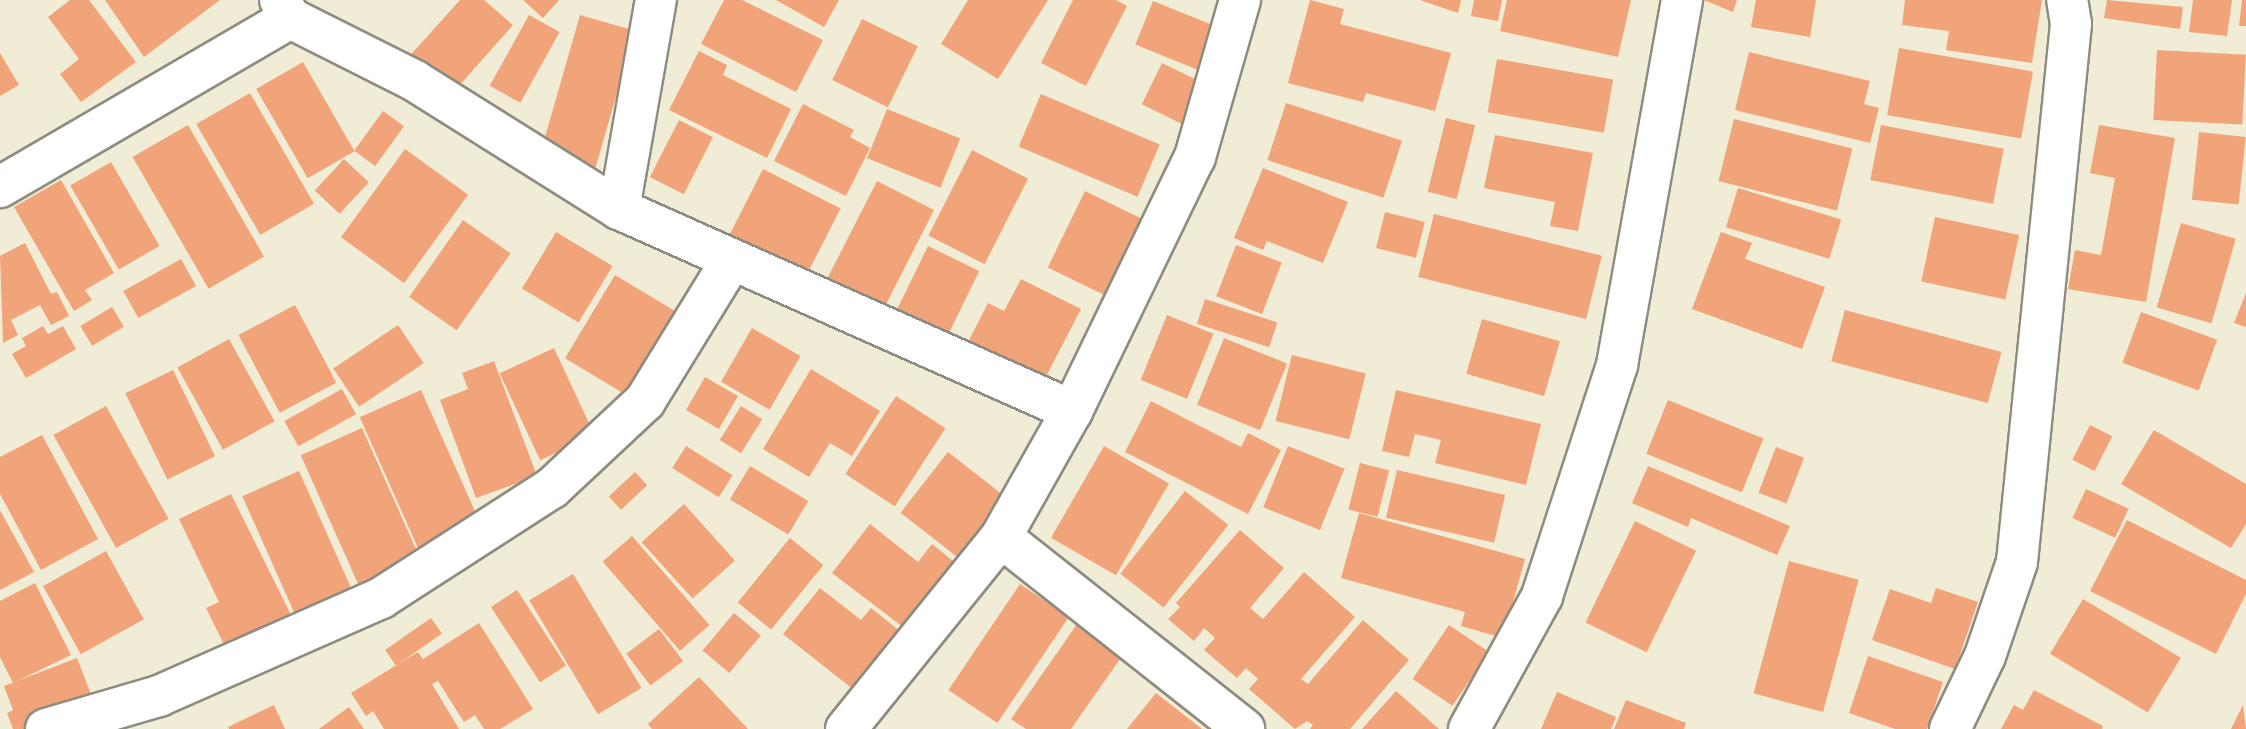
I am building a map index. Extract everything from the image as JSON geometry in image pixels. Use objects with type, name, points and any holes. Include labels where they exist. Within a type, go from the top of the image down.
[{"type":"street","points":[[619,209],[656,0]]},
{"type":"street","points":[[846,729],[1001,537],[1072,411],[1195,157],[1240,0]]},
{"type":"street","points":[[1469,729],[1542,596],[1617,365],[1682,0]]},
{"type":"street","points":[[1950,729],[1985,656],[2017,562],[2071,24],[2067,0]]},
{"type":"street","points":[[0,187],[285,9],[415,81],[619,209],[1072,411]]},
{"type":"street","points":[[46,729],[159,696],[381,598],[552,488],[645,401],[731,261]]},
{"type":"street","points":[[1001,537],[1244,729]]},
{"type":"building","points":[[70,0],[89,0],[136,62],[81,102],[60,74],[79,59],[48,17]]},
{"type":"building","points":[[105,0],[220,0],[144,57]]},
{"type":"building","points":[[460,0],[484,0],[513,25],[449,97],[406,60]]},
{"type":"building","points":[[523,0],[559,0],[543,18]]},
{"type":"building","points":[[724,0],[742,0],[823,40],[796,92],[701,44]]},
{"type":"building","points":[[776,0],[839,0],[824,27]]},
{"type":"building","points":[[968,0],[1048,0],[998,79],[941,44]]},
{"type":"building","points":[[1073,0],[1116,0],[1127,6],[1086,86],[1041,63]]},
{"type":"building","points":[[1310,0],[1344,9],[1340,24],[1451,53],[1435,111],[1366,93],[1363,102],[1288,83]]},
{"type":"building","points":[[1420,0],[1461,0],[1458,13]]},
{"type":"building","points":[[1474,0],[1502,0],[1498,21],[1471,16]]},
{"type":"building","points":[[1507,0],[1631,0],[1618,57],[1500,31]]},
{"type":"building","points":[[1704,0],[1737,0],[1733,12]]},
{"type":"building","points":[[1756,0],[1816,0],[1810,37],[1751,27]]},
{"type":"building","points":[[1905,0],[2042,0],[2032,63],[1946,50],[1949,31],[1902,25]]},
{"type":"building","points":[[2107,0],[2183,7],[2180,29],[2104,18]]},
{"type":"building","points":[[2193,0],[2232,0],[2227,36],[2189,32]]},
{"type":"building","points":[[2242,0],[2246,0],[2246,26],[2239,26]]},
{"type":"building","points":[[1153,1],[1223,29],[1205,73],[1135,45]]},
{"type":"building","points":[[529,15],[560,32],[520,103],[490,86]]},
{"type":"building","points":[[580,15],[635,31],[596,167],[541,151]]},
{"type":"building","points":[[862,19],[918,46],[888,107],[832,80]]},
{"type":"building","points":[[1899,48],[2033,72],[2021,139],[1887,115]]},
{"type":"building","points":[[2157,50],[2246,55],[2242,125],[2153,120]]},
{"type":"building","points":[[699,51],[727,65],[723,75],[791,109],[767,158],[669,110]]},
{"type":"building","points":[[1749,52],[1870,81],[1864,104],[1879,108],[1870,143],[1735,110]]},
{"type":"building","points":[[0,53],[19,85],[0,96]]},
{"type":"building","points":[[1497,59],[1613,79],[1604,133],[1488,112]]},
{"type":"building","points":[[303,62],[354,151],[308,178],[256,89]]},
{"type":"building","points":[[1162,63],[1208,85],[1188,127],[1142,104]]},
{"type":"building","points":[[250,93],[314,204],[260,235],[196,124]]},
{"type":"building","points":[[1041,94],[1160,144],[1137,197],[1019,146]]},
{"type":"building","points":[[1286,103],[1402,141],[1383,198],[1267,160]]},
{"type":"building","points":[[803,104],[854,130],[850,137],[870,148],[846,196],[774,161]]},
{"type":"building","points":[[887,109],[960,139],[940,188],[867,158]]},
{"type":"building","points":[[383,111],[404,126],[375,166],[354,151]]},
{"type":"building","points":[[1446,118],[1475,125],[1457,199],[1428,192]]},
{"type":"building","points":[[1734,119],[1852,149],[1837,211],[1719,181]]},
{"type":"building","points":[[679,120],[713,137],[684,194],[650,177]]},
{"type":"building","points":[[188,125],[264,257],[209,289],[133,157]]},
{"type":"building","points":[[1881,125],[2004,149],[1993,204],[1870,180]]},
{"type":"building","points":[[2099,125],[2175,138],[2146,302],[2068,289],[2075,250],[2101,255],[2115,178],[2090,173]]},
{"type":"building","points":[[2199,132],[2246,137],[2239,205],[2192,200]]},
{"type":"building","points":[[1495,135],[1593,153],[1578,231],[1550,226],[1555,202],[1484,188]]},
{"type":"building","points":[[405,149],[468,195],[404,283],[341,237]]},
{"type":"building","points":[[972,150],[1028,179],[985,264],[928,236]]},
{"type":"building","points":[[344,159],[369,182],[340,214],[315,190]]},
{"type":"building","points":[[111,162],[160,246],[119,270],[70,186]]},
{"type":"building","points":[[1263,168],[1348,202],[1323,263],[1267,241],[1263,250],[1234,238]]},
{"type":"building","points":[[763,169],[841,208],[802,284],[724,245]]},
{"type":"building","points":[[61,180],[114,273],[85,290],[92,300],[74,311],[14,207]]},
{"type":"building","points":[[877,181],[934,210],[881,314],[824,285]]},
{"type":"building","points":[[1738,188],[1841,220],[1829,259],[1726,227]]},
{"type":"building","points":[[1085,191],[1148,222],[1111,298],[1048,267]]},
{"type":"building","points":[[1385,212],[1425,222],[1416,258],[1376,248]]},
{"type":"building","points":[[1434,214],[1602,256],[1586,319],[1418,277]]},
{"type":"building","points":[[1935,217],[2019,235],[2005,299],[1921,282]]},
{"type":"building","points":[[463,220],[511,253],[457,330],[409,297]]},
{"type":"building","points":[[2181,223],[2236,239],[2212,323],[2157,308]]},
{"type":"building","points":[[556,232],[613,266],[579,323],[522,289]]},
{"type":"building","points":[[1721,232],[1752,243],[1745,259],[1825,287],[1802,349],[1692,309]]},
{"type":"building","points":[[25,243],[51,294],[57,292],[69,316],[51,325],[40,305],[11,320],[18,335],[3,343],[0,256]]},
{"type":"building","points":[[1236,245],[1282,263],[1262,314],[1216,296]]},
{"type":"building","points":[[928,246],[979,271],[942,348],[890,323]]},
{"type":"building","points":[[181,259],[196,286],[138,318],[123,291]]},
{"type":"building","points":[[615,275],[676,312],[626,395],[565,358]]},
{"type":"building","points":[[1021,279],[1081,309],[1038,392],[962,354],[988,303],[1004,311]]},
{"type":"building","points":[[2246,293],[2246,327],[2234,323]]},
{"type":"building","points":[[1205,299],[1277,322],[1269,347],[1197,324]]},
{"type":"building","points":[[295,305],[336,383],[280,413],[238,335]]},
{"type":"building","points":[[112,307],[124,327],[92,346],[80,326]]},
{"type":"building","points":[[1845,310],[2001,352],[1988,403],[1831,361]]},
{"type":"building","points":[[2141,312],[2217,340],[2199,390],[2123,363]]},
{"type":"building","points":[[1167,315],[1213,334],[1187,399],[1141,380]]},
{"type":"building","points":[[1482,319],[1560,341],[1544,396],[1466,374]]},
{"type":"building","points":[[398,325],[424,363],[359,407],[333,369]]},
{"type":"building","points":[[43,326],[48,334],[63,326],[76,349],[26,378],[12,354],[26,346],[22,338]]},
{"type":"building","points":[[752,328],[800,356],[769,410],[721,382]]},
{"type":"building","points":[[1224,338],[1287,363],[1260,430],[1197,405]]},
{"type":"building","points":[[229,339],[275,421],[223,450],[177,368]]},
{"type":"building","points":[[554,348],[595,435],[540,460],[500,373]]},
{"type":"building","points":[[1292,355],[1366,373],[1349,439],[1276,421]]},
{"type":"building","points":[[494,361],[537,476],[476,498],[440,400],[468,389],[462,373]]},
{"type":"building","points":[[811,369],[880,411],[852,456],[830,443],[809,477],[763,449]]},
{"type":"building","points":[[173,370],[215,456],[167,480],[125,393]]},
{"type":"building","points":[[705,377],[738,396],[719,429],[686,410]]},
{"type":"building","points":[[342,389],[356,414],[298,446],[284,421]]},
{"type":"building","points":[[421,390],[482,526],[420,553],[360,417]]},
{"type":"building","points":[[1396,390],[1541,424],[1526,485],[1435,463],[1441,440],[1415,434],[1409,457],[1382,451]]},
{"type":"building","points":[[896,396],[945,428],[895,506],[845,474]]},
{"type":"building","points":[[1668,400],[1763,439],[1742,492],[1646,454]]},
{"type":"building","points":[[1151,401],[1241,447],[1248,433],[1281,450],[1248,514],[1125,452]]},
{"type":"building","points":[[106,406],[169,519],[116,548],[54,435]]},
{"type":"building","points":[[741,406],[762,419],[741,453],[720,440]]},
{"type":"building","points":[[2090,425],[2112,436],[2095,471],[2072,460]]},
{"type":"building","points":[[362,428],[419,557],[358,584],[301,455]]},
{"type":"building","points":[[2154,430],[2246,484],[2246,524],[2231,548],[2121,484]]},
{"type":"building","points":[[42,435],[98,539],[41,570],[0,494],[0,457]]},
{"type":"building","points":[[686,446],[733,475],[719,497],[672,468]]},
{"type":"building","points":[[1104,446],[1169,484],[1116,575],[1051,538]]},
{"type":"building","points":[[1288,446],[1345,469],[1320,530],[1263,507]]},
{"type":"building","points":[[1776,447],[1804,458],[1786,503],[1758,493]]},
{"type":"building","points":[[948,452],[1009,500],[962,561],[901,513]]},
{"type":"building","points":[[1360,463],[1389,470],[1377,517],[1348,510]]},
{"type":"building","points":[[750,466],[808,501],[788,534],[730,499]]},
{"type":"building","points":[[1648,466],[1790,526],[1777,555],[1691,518],[1688,527],[1632,503]]},
{"type":"building","points":[[1397,470],[1505,495],[1494,543],[1386,518]]},
{"type":"building","points":[[299,471],[359,605],[302,631],[242,496]]},
{"type":"building","points":[[635,472],[647,485],[621,510],[609,497]]},
{"type":"building","points":[[2086,489],[2129,509],[2115,538],[2072,518]]},
{"type":"building","points":[[1185,491],[1228,525],[1164,608],[1120,574]]},
{"type":"building","points":[[231,494],[298,629],[232,661],[206,608],[219,602],[179,519]]},
{"type":"building","points":[[684,504],[735,560],[692,599],[642,542]]},
{"type":"building","points":[[0,510],[34,572],[0,590]]},
{"type":"building","points":[[1359,513],[1525,559],[1503,638],[1461,626],[1465,612],[1341,578]]},
{"type":"building","points":[[2127,520],[2246,580],[2246,594],[2216,654],[2090,591]]},
{"type":"building","points":[[1635,521],[1696,551],[1647,652],[1585,623]]},
{"type":"building","points":[[870,524],[918,562],[932,544],[958,565],[907,630],[832,573]]},
{"type":"building","points":[[1240,530],[1284,568],[1250,608],[1263,619],[1304,572],[1355,617],[1301,679],[1308,684],[1363,620],[1409,660],[1350,729],[1310,729],[1313,725],[1307,721],[1295,729],[1249,689],[1258,679],[1246,668],[1237,678],[1204,650],[1215,638],[1204,628],[1194,641],[1168,619],[1180,607],[1176,603]]},
{"type":"building","points":[[632,536],[709,625],[680,651],[603,562]]},
{"type":"building","points":[[790,538],[823,565],[771,630],[738,603]]},
{"type":"building","points":[[106,551],[144,619],[81,654],[43,586]]},
{"type":"building","points":[[1789,561],[1859,580],[1823,712],[1754,693]]},
{"type":"building","points":[[573,574],[642,688],[598,714],[529,600]]},
{"type":"building","points":[[35,583],[71,655],[13,683],[0,657],[0,601]]},
{"type":"building","points":[[1020,584],[1069,617],[997,723],[948,690]]},
{"type":"building","points":[[820,588],[861,620],[871,608],[905,635],[858,693],[783,634]]},
{"type":"building","points":[[1936,588],[1978,602],[1955,669],[1872,640],[1890,589],[1931,603]]},
{"type":"building","points":[[517,590],[566,665],[540,682],[491,607]]},
{"type":"building","points":[[2083,599],[2181,658],[2148,713],[2050,654]]},
{"type":"building","points":[[734,613],[761,635],[729,673],[703,651]]},
{"type":"building","points":[[1082,617],[1127,649],[1071,729],[1026,729],[1011,719]]},
{"type":"building","points":[[431,618],[442,634],[396,666],[385,650]]},
{"type":"building","points":[[479,623],[533,709],[500,729],[484,729],[475,715],[464,722],[438,681],[432,684],[459,729],[384,729],[373,711],[366,716],[351,693],[418,652],[423,659]]},
{"type":"building","points":[[1449,625],[1489,652],[1452,706],[1413,679]]},
{"type":"building","points":[[659,629],[683,661],[650,686],[626,654]]},
{"type":"building","points":[[1868,656],[1943,682],[1927,729],[1895,729],[1849,713]]},
{"type":"building","points":[[77,658],[95,705],[33,729],[13,729],[7,713],[13,710],[4,686]]},
{"type":"building","points":[[699,677],[748,729],[652,729],[648,724]]},
{"type":"building","points":[[2034,690],[2103,726],[2102,729],[2001,729],[2014,705],[2023,710]]},
{"type":"building","points":[[1396,691],[1439,729],[1362,729]]},
{"type":"building","points":[[1557,692],[1616,717],[1611,729],[1541,729]]},
{"type":"building","points":[[1156,693],[1202,729],[1127,729]]},
{"type":"building","points":[[1626,700],[1686,723],[1684,729],[1614,729]]},
{"type":"building","points":[[274,705],[285,729],[229,729],[228,727]]},
{"type":"building","points":[[2243,705],[2246,729],[2231,729]]},
{"type":"building","points":[[349,707],[364,729],[319,729]]}]
